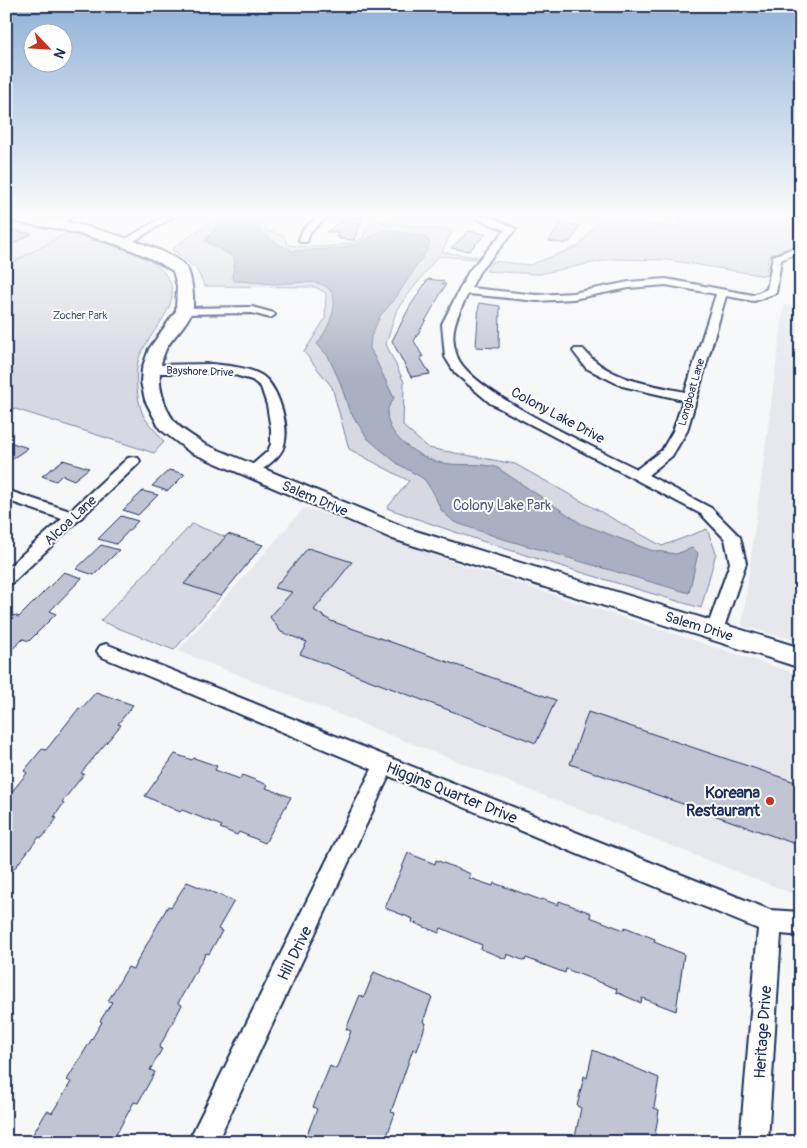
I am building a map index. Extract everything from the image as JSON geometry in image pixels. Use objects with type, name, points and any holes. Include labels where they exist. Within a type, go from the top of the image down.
[{"type":"street","points":[[180,271],[185,286],[184,311],[252,310],[270,316]]},
{"type":"street","name":"Colony Lake Drive","points":[[474,271],[448,324],[451,356],[461,373],[476,388],[496,401],[706,511],[732,537],[738,563],[715,631]]},
{"type":"street","points":[[464,291],[537,298],[573,296],[629,284],[666,282],[754,298],[772,291],[774,271]]},
{"type":"street","name":"Longboat Lane","points":[[637,476],[667,453],[680,431],[722,292]]},
{"type":"street","name":"Salem Drive","points":[[184,311],[158,349],[151,369],[150,382],[154,400],[167,425],[197,448],[400,534],[801,658]]},
{"type":"street","points":[[579,351],[590,365],[626,383],[689,397]]},
{"type":"street","name":"Bayshore Drive","points":[[151,369],[228,370],[244,373],[264,383],[271,393],[280,440],[274,452],[252,471]]},
{"type":"street","points":[[480,408],[496,401]]},
{"type":"street","name":"Alcoa Lane","points":[[6,579],[133,461]]},
{"type":"street","points":[[6,495],[73,517]]},
{"type":"street","name":"Higgins Quarter Drive","points":[[106,651],[770,922],[801,924]]},
{"type":"street","name":"Hill Drive","points":[[202,1142],[385,764]]},
{"type":"street","name":"Heritage Drive","points":[[754,1142],[770,922]]},
{"type":"shaded area","points":[[784,305],[801,307],[801,642],[742,626]]},
{"type":"shaded area","points":[[305,507],[465,566],[801,675],[801,897],[178,651]]},
{"type":"green space","name":"Zocher Park","points":[[6,271],[161,271],[168,278],[172,289],[167,312],[145,346],[137,364],[138,395],[143,415],[164,442],[154,453],[6,406]]},
{"type":"green space","name":"Colony Lake Park","points":[[197,271],[427,271],[397,309],[386,344],[404,382],[403,426],[428,448],[515,464],[662,546],[707,529],[716,553],[701,608],[504,548],[387,508],[409,481],[349,449],[332,387],[304,352],[325,319],[326,293],[315,287],[205,286]]},
{"type":"green space","points":[[486,271],[556,271],[539,274]]},
{"type":"green space","points":[[733,271],[767,271],[766,276]]},
{"type":"green space","points":[[192,524],[226,537],[221,596],[174,650],[100,621]]},
{"type":"water","points":[[233,271],[414,271],[395,299],[380,316],[371,337],[370,348],[394,398],[388,409],[388,418],[390,427],[396,435],[412,450],[438,462],[496,467],[582,524],[650,550],[676,554],[692,548],[698,553],[689,593],[500,538],[454,522],[441,510],[433,492],[424,479],[398,464],[368,439],[349,410],[340,382],[328,356],[317,344],[331,319],[334,301],[332,293],[326,287],[316,283],[273,284],[234,281],[232,277]]},
{"type":"building","points":[[428,279],[444,281],[442,284],[446,284],[414,341],[423,357],[420,357],[430,374],[411,377],[392,341],[409,308]]},
{"type":"building","points":[[479,303],[500,306],[499,348],[476,347]]},
{"type":"building","points":[[6,441],[28,448],[6,463]]},
{"type":"building","points":[[63,460],[89,468],[74,480],[62,475],[56,481],[42,476]]},
{"type":"building","points":[[169,470],[185,474],[168,491],[152,486]]},
{"type":"building","points":[[143,491],[158,495],[138,515],[123,510]]},
{"type":"building","points":[[121,516],[138,521],[116,544],[98,539]]},
{"type":"building","points":[[228,534],[263,545],[221,596],[184,584]]},
{"type":"building","points":[[101,545],[119,550],[94,575],[76,569]]},
{"type":"building","points":[[308,548],[352,562],[314,610],[331,621],[556,700],[536,743],[300,654],[307,642],[281,632],[270,617],[292,592],[274,588]]},
{"type":"building","points":[[64,572],[82,578],[50,611],[56,614],[29,641],[23,639],[6,655],[6,623],[14,615],[19,617]]},
{"type":"building","points":[[96,692],[133,705],[118,724],[121,725],[81,773],[84,774],[62,802],[64,803],[54,817],[57,818],[42,838],[39,837],[6,879],[6,799],[27,773],[24,771],[42,749],[46,750],[79,708],[81,709]]},
{"type":"building","points":[[588,712],[801,784],[801,846],[570,764]]},
{"type":"building","points":[[175,754],[217,766],[215,770],[240,779],[242,775],[268,785],[266,788],[291,797],[265,843],[239,832],[237,835],[220,828],[222,826],[182,810],[180,812],[145,796]]},
{"type":"building","points":[[408,853],[435,864],[436,860],[471,874],[469,878],[493,886],[494,883],[558,905],[559,901],[591,913],[590,917],[624,930],[625,927],[655,939],[654,942],[684,954],[676,1011],[642,998],[641,1003],[616,992],[617,989],[566,969],[565,973],[526,958],[525,961],[507,954],[506,959],[481,949],[482,945],[441,928],[439,933],[412,922],[413,919],[385,908]]},
{"type":"building","points":[[187,882],[234,901],[218,929],[222,931],[209,954],[206,953],[178,1003],[182,1005],[159,1048],[162,1049],[150,1070],[155,1072],[138,1103],[134,1102],[112,1142],[28,1142],[47,1111],[52,1113],[71,1082],[67,1080],[102,1022],[100,1021],[112,1002],[108,1001],[128,967],[133,969],[168,906],[171,907]]},
{"type":"building","points":[[374,972],[432,997],[423,1022],[426,1023],[417,1051],[413,1049],[391,1112],[395,1113],[385,1142],[304,1142],[317,1109],[313,1107],[330,1066],[336,1069],[351,1031],[346,1029],[360,995],[364,997]]},
{"type":"building","points":[[593,1050],[659,1078],[654,1108],[659,1110],[654,1142],[574,1142],[581,1108],[577,1106],[584,1076],[587,1078]]},
{"type":"place","name":"Koreana Restaurant","points":[[770,801]]}]
